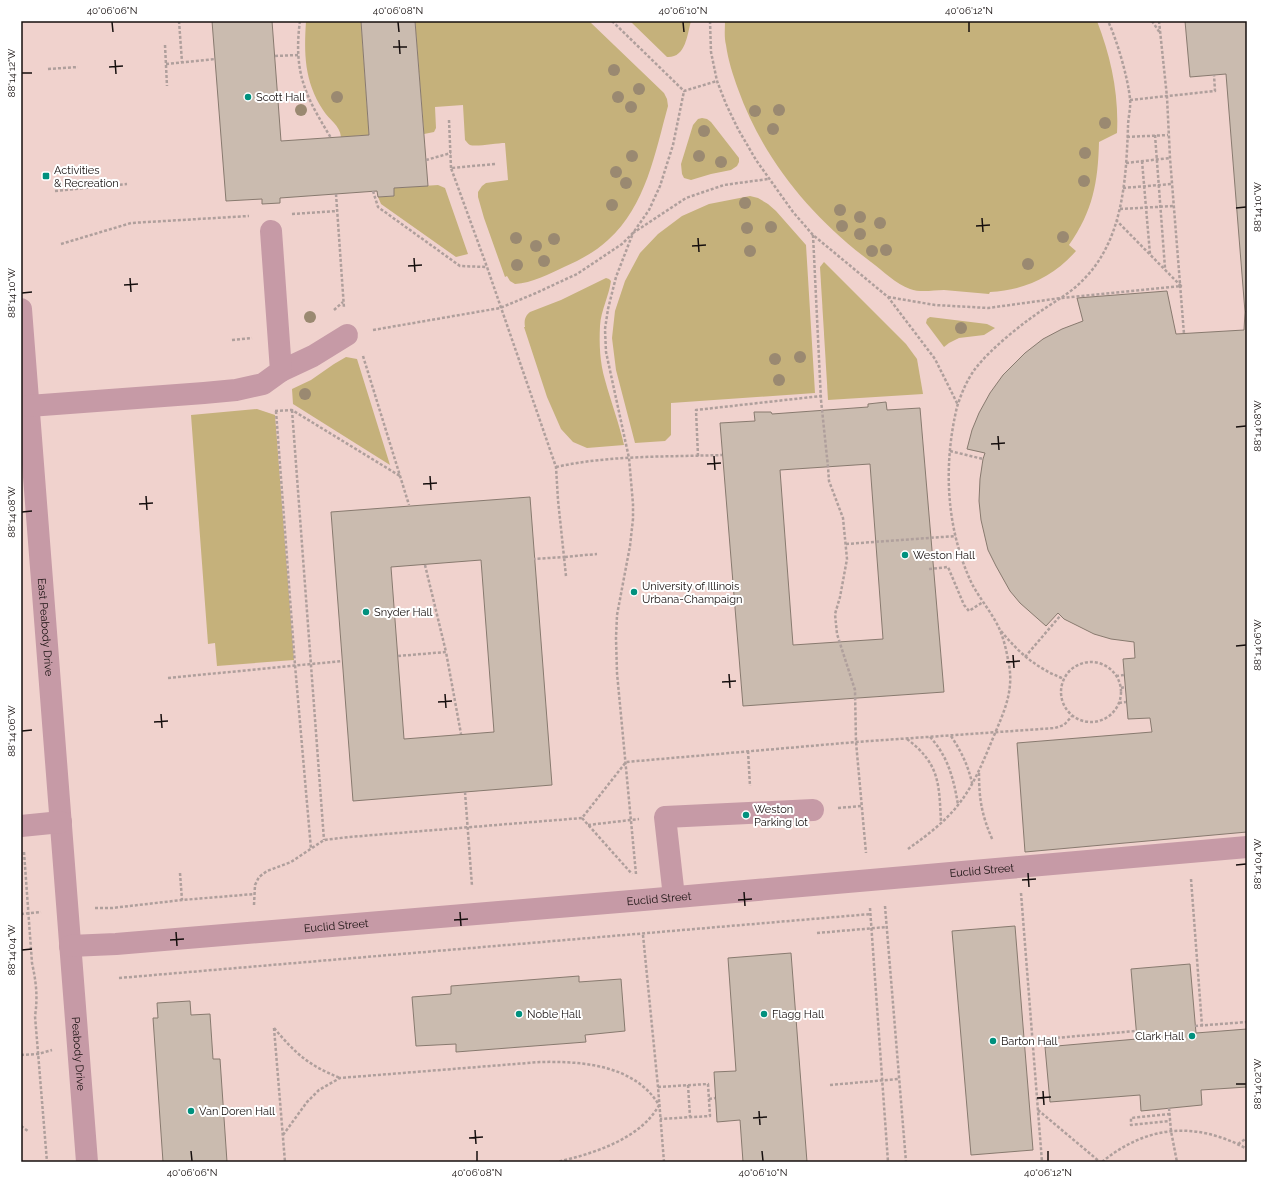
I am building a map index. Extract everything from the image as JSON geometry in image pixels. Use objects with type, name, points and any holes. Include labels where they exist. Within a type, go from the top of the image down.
[{"type":"street","points":[[270,231],[281,371]]},
{"type":"street","name":"East Peabody Drive","points":[[21,309],[70,946]]},
{"type":"street","points":[[28,406],[236,390],[263,384],[281,371],[313,356],[352,334]]},
{"type":"street","points":[[674,897],[666,817],[813,810]]},
{"type":"street","points":[[22,826],[61,822]]},
{"type":"street","name":"Euclid Street","points":[[70,946],[116,944],[1247,847]]},
{"type":"street","name":"Peabody Drive","points":[[70,946],[87,1162]]},
{"type":"path","points":[[179,21],[182,62]]},
{"type":"path","points":[[300,21],[298,55],[304,85],[314,108],[331,138]]},
{"type":"path","points":[[612,21],[684,91]]},
{"type":"path","points":[[710,21],[711,52],[717,81],[738,129],[768,179],[813,235],[888,297],[935,359],[958,406]]},
{"type":"path","points":[[1064,679],[1050,674],[1025,657],[999,629],[972,584],[965,566],[952,518],[948,488],[948,463],[958,406],[965,386],[974,370],[1014,331],[1084,280],[1101,257],[1113,234],[1120,209],[1123,188],[1130,100],[1119,51],[1108,21]]},
{"type":"path","points":[[1152,21],[1160,34]]},
{"type":"path","points":[[1159,21],[1167,96],[1168,135],[1184,334]]},
{"type":"path","points":[[165,45],[168,86]]},
{"type":"path","points":[[275,56],[298,55]]},
{"type":"path","points":[[166,64],[215,59]]},
{"type":"path","points":[[48,70],[78,67]]},
{"type":"path","points":[[1130,100],[1215,91],[1214,75]]},
{"type":"path","points":[[684,91],[717,81]]},
{"type":"path","points":[[352,334],[500,308],[542,291],[577,274],[611,253],[633,233],[649,210],[667,167],[684,91]]},
{"type":"path","points":[[449,120],[451,168],[487,267],[556,468],[566,576]]},
{"type":"path","points":[[1155,135],[1166,269]]},
{"type":"path","points":[[1128,137],[1168,135]]},
{"type":"path","points":[[426,160],[450,153]]},
{"type":"path","points":[[1126,163],[1170,158]]},
{"type":"path","points":[[1142,161],[1150,254]]},
{"type":"path","points":[[451,168],[495,164]]},
{"type":"path","points":[[582,818],[636,879],[617,673],[617,625],[633,519],[629,458],[611,380],[606,352],[605,329],[616,278],[633,233],[686,198],[724,185],[768,179]]},
{"type":"path","points":[[55,191],[127,184]]},
{"type":"path","points":[[1123,188],[1172,184]]},
{"type":"path","points":[[373,191],[378,207],[460,266],[487,267]]},
{"type":"path","points":[[336,194],[343,302],[352,334],[409,505]]},
{"type":"path","points":[[1120,209],[1174,206]]},
{"type":"path","points":[[289,214],[337,211]]},
{"type":"path","points":[[61,244],[131,223],[250,216]]},
{"type":"path","points":[[1117,221],[1166,269],[1181,286]]},
{"type":"path","points":[[813,235],[822,396],[830,481],[843,518],[847,559],[840,598],[835,614],[837,634],[855,690],[856,742],[876,879],[887,927],[898,1079],[906,1162]]},
{"type":"path","points":[[888,297],[935,305],[988,308],[1061,298],[1181,286]]},
{"type":"path","points":[[232,340],[256,338]]},
{"type":"path","points":[[698,456],[696,410],[822,396]]},
{"type":"path","points":[[324,840],[292,410],[400,476]]},
{"type":"path","points":[[276,411],[295,665],[311,849]]},
{"type":"path","points":[[950,451],[983,459]]},
{"type":"path","points":[[556,468],[577,462],[596,460],[722,455]]},
{"type":"path","points":[[846,544],[956,536]]},
{"type":"path","points":[[534,559],[597,554]]},
{"type":"path","points":[[425,565],[446,652],[461,734]]},
{"type":"path","points":[[929,569],[948,567],[964,605],[969,611],[983,602]]},
{"type":"path","points":[[1025,657],[1060,616]]},
{"type":"path","points":[[888,1162],[871,914],[876,879],[883,868],[927,835],[958,805],[979,772],[1004,712],[1009,695],[1010,682],[1008,661],[999,629]]},
{"type":"path","points":[[398,656],[446,652]]},
{"type":"path","points":[[168,678],[342,661]]},
{"type":"path","points":[[1087,662],[1096,662],[1106,666],[1116,676],[1121,688],[1119,703],[1113,712],[1104,720],[1087,722],[1072,716],[1067,711],[1062,700],[1061,689],[1064,679],[1073,668],[1087,662]]},
{"type":"path","points":[[1116,676],[1124,675]]},
{"type":"path","points":[[1121,688],[1125,687]]},
{"type":"path","points":[[1119,703],[1126,702]]},
{"type":"path","points":[[254,907],[255,884],[259,877],[266,871],[290,862],[324,840],[341,837],[582,818],[626,762],[856,742],[1059,727],[1067,722],[1072,716]]},
{"type":"path","points":[[950,735],[963,755],[969,769],[972,783]]},
{"type":"path","points":[[930,737],[939,746],[946,758],[958,805]]},
{"type":"path","points":[[907,738],[920,748],[930,760],[940,792],[941,822]]},
{"type":"path","points":[[748,751],[752,813]]},
{"type":"path","points":[[979,772],[981,807],[986,826],[994,842],[1005,856],[1019,867],[1042,1162]]},
{"type":"path","points":[[465,792],[473,887]]},
{"type":"path","points":[[588,825],[666,817]]},
{"type":"path","points":[[22,826],[32,963],[36,980],[37,1000],[35,1016],[47,1162]]},
{"type":"path","points":[[1189,852],[1202,1026]]},
{"type":"path","points":[[180,873],[182,900]]},
{"type":"path","points":[[96,908],[112,908],[254,894]]},
{"type":"path","points":[[21,914],[44,912]]},
{"type":"path","points":[[119,978],[643,935],[871,914]]},
{"type":"path","points":[[817,933],[887,927]]},
{"type":"path","points":[[643,935],[664,1162]]},
{"type":"path","points":[[1195,1026],[1247,1022]]},
{"type":"path","points":[[285,1162],[274,1028],[305,1060],[320,1070],[340,1078]]},
{"type":"path","points":[[1032,1040],[1136,1031]]},
{"type":"path","points":[[21,1055],[38,1054]]},
{"type":"path","points":[[283,1135],[311,1098],[319,1090],[340,1078],[540,1062],[567,1061],[596,1065],[621,1074],[646,1088],[654,1096],[659,1105]]},
{"type":"path","points":[[830,1085],[898,1079]]},
{"type":"path","points":[[658,1087],[708,1084],[709,1099],[710,1116],[660,1119]]},
{"type":"path","points":[[688,1085],[690,1117]]},
{"type":"path","points":[[709,1099],[715,1098]]},
{"type":"path","points":[[556,1162],[598,1150],[623,1138],[646,1123],[655,1113],[659,1105]]},
{"type":"path","points":[[1169,1108],[1176,1162]]},
{"type":"path","points":[[1038,1110],[1101,1162],[1114,1152],[1146,1136],[1171,1131],[1190,1130],[1203,1133],[1224,1138],[1247,1149]]},
{"type":"path","points":[[1170,1114],[1131,1118],[1131,1125],[1170,1121]]},
{"type":"path","points":[[21,1126],[28,1131]]},
{"type":"path","points":[[1238,1144],[1247,1138]]},
{"type":"shaded area","name":"University of Illinois Urbana-Champaign","points":[[21,21],[1247,21],[1247,1162],[21,1162]]},
{"type":"shaded area","points":[[306,21],[361,21],[369,135],[341,137],[339,129],[325,114],[312,88],[309,78],[305,56]]},
{"type":"shaded area","points":[[415,21],[589,21],[664,93],[668,106],[647,178],[632,211],[608,240],[593,252],[576,262],[534,280],[515,284],[510,281],[507,276],[505,277],[484,218],[478,192],[486,183],[508,180],[505,143],[477,146],[470,145],[465,140],[463,105],[435,107],[436,128],[434,132],[424,134]]},
{"type":"shaded area","points":[[630,21],[691,21],[687,39],[682,50],[678,54],[667,57]]},
{"type":"shaded area","points":[[725,21],[1097,21],[1113,76],[1117,104],[1117,133],[1099,142],[1093,196],[1084,220],[1069,245],[1076,251],[1058,268],[1038,280],[1027,285],[1003,291],[990,292],[989,294],[944,290],[918,291],[900,284],[849,245],[828,226],[791,185],[775,163],[748,115],[738,89],[727,51]]},
{"type":"shaded area","points":[[702,118],[711,122],[739,158],[739,162],[737,166],[731,170],[691,180],[684,178],[681,164],[693,125],[698,119]]},
{"type":"shaded area","points":[[438,185],[445,188],[468,254],[456,257],[381,204],[378,197],[394,196],[394,188]]},
{"type":"shaded area","points":[[750,196],[758,198],[776,211],[806,245],[815,393],[671,403],[671,435],[665,441],[635,443],[616,370],[612,338],[615,311],[625,281],[640,253],[658,234],[682,216],[709,204]]},
{"type":"shaded area","points":[[824,262],[906,344],[917,359],[923,394],[828,400],[820,267]]},
{"type":"shaded area","points":[[606,278],[611,281],[600,326],[601,360],[603,374],[624,445],[587,448],[573,442],[561,429],[547,397],[524,327],[525,318],[530,312],[561,300]]},
{"type":"shaded area","points":[[930,317],[987,324],[995,328],[984,335],[959,338],[944,347],[926,323],[927,319]]},
{"type":"shaded area","points":[[346,357],[357,359],[390,465],[293,404],[292,389],[311,380]]},
{"type":"shaded area","points":[[257,409],[275,415],[294,660],[217,666],[215,643],[208,644],[191,415]]},
{"type":"building","name":"Scott Hall","points":[[212,21],[272,21],[281,141],[369,135],[361,21],[415,21],[428,186],[394,188],[394,196],[378,197],[377,191],[280,198],[280,203],[262,204],[262,199],[226,201]]},
{"type":"building","points":[[1185,21],[1247,21],[1247,311],[1245,312],[1226,74],[1190,77]]},
{"type":"building","points":[[1167,291],[1176,334],[1244,330],[1245,312],[1247,311],[1247,832],[1025,852],[1017,743],[1152,732],[1150,718],[1128,719],[1123,659],[1135,658],[1134,642],[1111,639],[1094,634],[1064,619],[1058,613],[1046,626],[1020,603],[1010,591],[988,550],[981,520],[979,501],[980,479],[985,453],[967,449],[972,430],[979,413],[990,393],[1003,375],[1025,353],[1043,339],[1062,329],[1083,321],[1077,298]]},
{"type":"building","name":"Weston Hall","points":[[886,402],[887,410],[920,408],[944,692],[743,706],[720,423],[755,421],[754,412],[771,412],[772,414],[868,407],[868,404]],"holes":[[[870,464],[883,639],[793,645],[780,470]]]},
{"type":"building","name":"Snyder Hall","points":[[530,497],[552,785],[353,801],[331,512]],"holes":[[[481,560],[494,732],[404,739],[391,567]]]},
{"type":"building","name":"Barton Hall","points":[[1015,926],[1033,1150],[971,1155],[952,931]]},
{"type":"building","name":"Flagg Hall","points":[[791,953],[807,1162],[743,1162],[740,1120],[717,1122],[714,1072],[736,1071],[728,958]]},
{"type":"building","name":"Clark Hall","points":[[1190,964],[1196,1033],[1247,1029],[1247,1087],[1201,1090],[1202,1105],[1141,1111],[1140,1095],[1050,1102],[1045,1047],[1137,1039],[1131,969]]},
{"type":"building","name":"Noble Hall","points":[[579,976],[579,982],[621,979],[625,1031],[585,1035],[586,1042],[456,1052],[456,1044],[416,1046],[412,997],[451,994],[451,986]]},
{"type":"building","name":"Van Doren Hall","points":[[190,1001],[191,1015],[210,1014],[213,1059],[220,1059],[227,1162],[163,1162],[153,1018],[158,1018],[157,1003]]},
{"type":"place","name":"Scott Hall","points":[[248,97]]},
{"type":"place","name":"Activities & Recreation","points":[[46,176]]},
{"type":"place","name":"Weston Hall","points":[[905,555]]},
{"type":"place","name":"University of Illinois Urbana-Champaign","points":[[634,592]]},
{"type":"place","name":"Snyder Hall","points":[[366,612]]},
{"type":"place","name":"Weston Parking lot","points":[[746,815]]},
{"type":"place","name":"Noble Hall","points":[[519,1014]]},
{"type":"place","name":"Flagg Hall","points":[[764,1014]]},
{"type":"place","name":"Clark Hall","points":[[1192,1036]]},
{"type":"place","name":"Barton Hall","points":[[993,1041]]},
{"type":"place","name":"Van Doren Hall","points":[[191,1111]]}]
